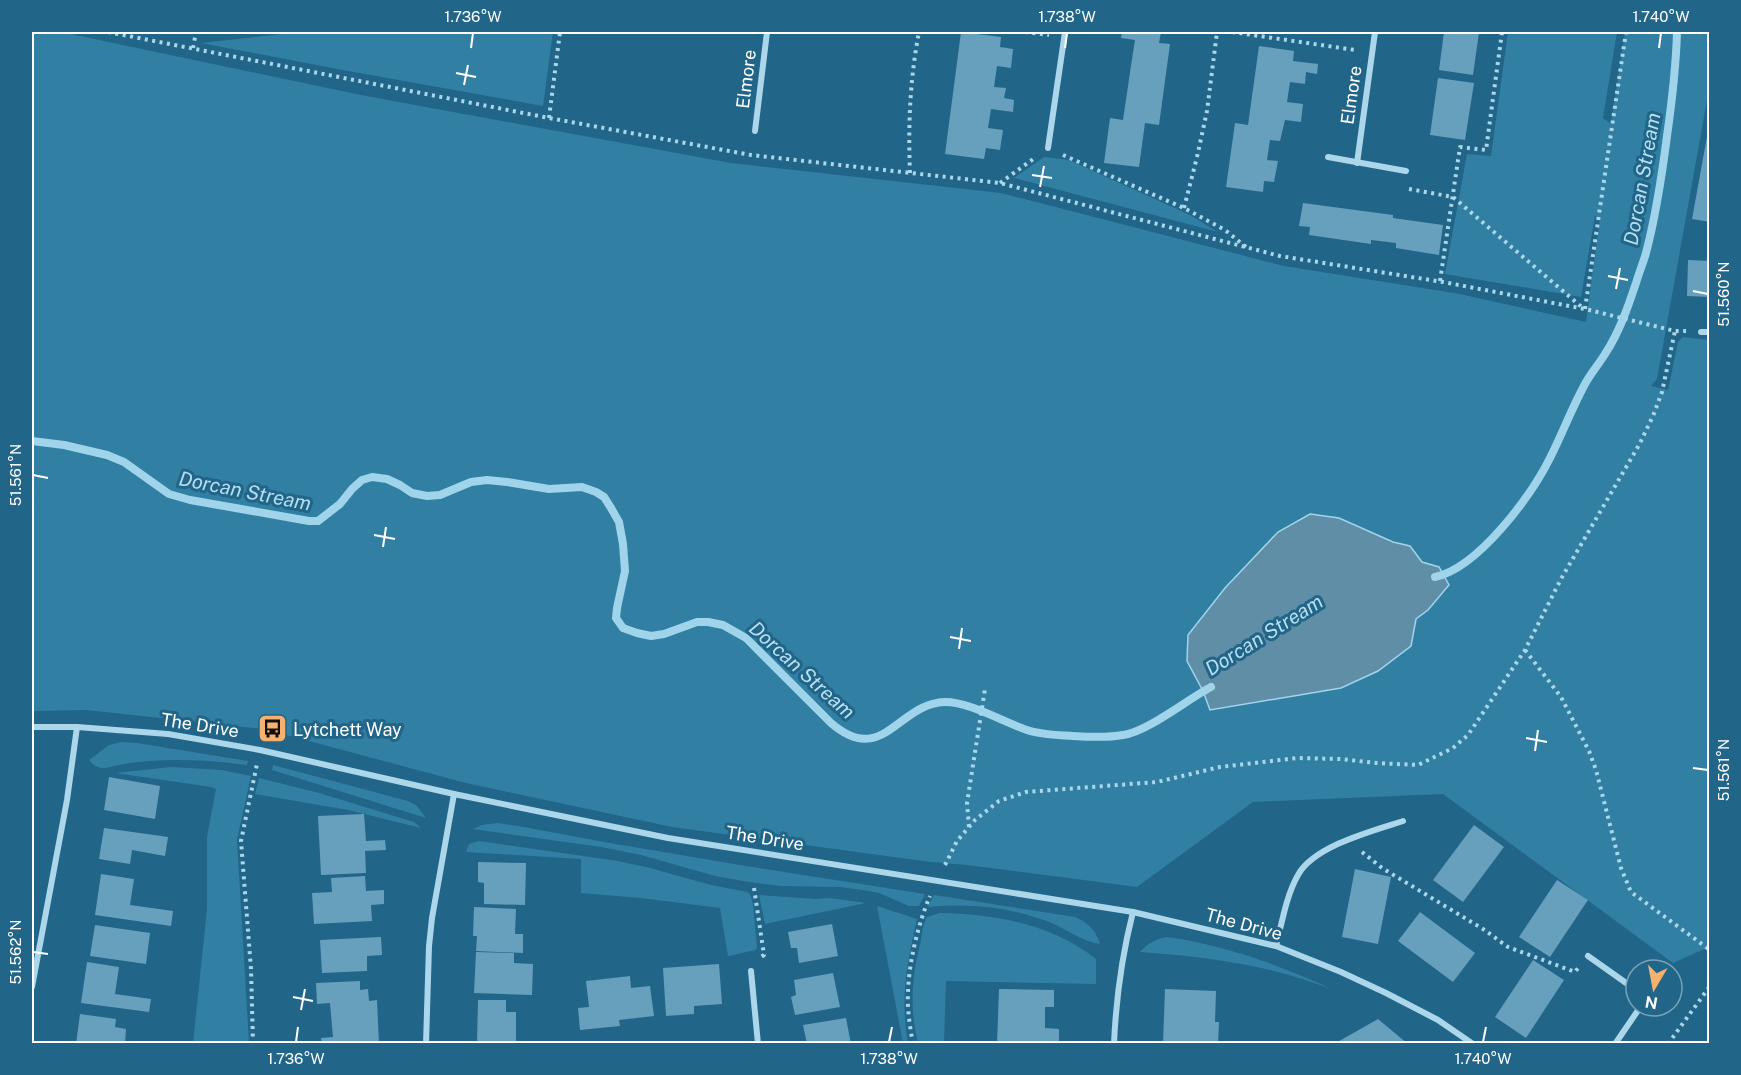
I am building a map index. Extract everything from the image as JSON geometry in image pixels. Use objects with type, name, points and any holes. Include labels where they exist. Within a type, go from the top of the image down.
[{"type":"street","name":"Elmore","points":[[755,131],[767,32]]},
{"type":"street","points":[[1048,148],[1065,32]]},
{"type":"street","name":"Elmore","points":[[1357,163],[1375,32]]},
{"type":"street","points":[[1328,157],[1406,171]]},
{"type":"street","points":[[1701,332],[1710,332]]},
{"type":"street","name":"The Drive","points":[[32,727],[78,727],[168,734],[260,750],[454,794],[668,838],[1133,912],[1276,946],[1386,993],[1438,1020],[1473,1044]]},
{"type":"street","points":[[32,987],[67,800],[78,727]]},
{"type":"street","points":[[426,1044],[432,918],[454,794]]},
{"type":"street","points":[[1276,946],[1289,896],[1307,861],[1348,840],[1403,821]]},
{"type":"street","points":[[1114,1044],[1116,1002],[1133,912]]},
{"type":"street","points":[[1588,956],[1624,982]]},
{"type":"street","points":[[751,970],[758,1044]]},
{"type":"street","points":[[1615,1044],[1633,1018]]},
{"type":"path","points":[[108,32],[751,155],[1000,183],[1280,256],[1440,281],[1585,309],[1675,331],[1701,332]]},
{"type":"path","points":[[193,48],[196,32]]},
{"type":"path","points":[[549,118],[560,32]]},
{"type":"path","points":[[910,173],[908,132],[913,59],[919,32]]},
{"type":"path","points":[[1184,208],[1207,111],[1217,32]]},
{"type":"path","points":[[1232,32],[1372,53]]},
{"type":"path","points":[[1440,281],[1460,147],[1486,150],[1502,32]]},
{"type":"path","points":[[1585,309],[1626,32]]},
{"type":"path","points":[[1000,183],[1048,148],[1184,208],[1225,230],[1248,249]]},
{"type":"path","points":[[1406,171],[1403,188],[1453,197],[1585,309]]},
{"type":"path","points":[[913,1044],[908,1002],[909,978],[923,913],[957,841],[975,820],[999,801],[1026,792],[1157,782],[1220,767],[1296,758],[1418,765],[1453,748],[1468,735],[1525,650],[1561,579],[1639,445],[1662,392],[1675,331]]},
{"type":"path","points":[[1525,650],[1560,697],[1589,751],[1621,868],[1631,892],[1710,950]]},
{"type":"path","points":[[969,827],[967,803],[985,689]]},
{"type":"path","points":[[253,1044],[251,969],[241,841],[260,750]]},
{"type":"path","points":[[1348,840],[1382,868],[1483,929],[1508,947],[1575,972],[1588,956]]},
{"type":"path","points":[[751,970],[764,955],[754,888]]},
{"type":"path","points":[[1668,1044],[1710,986]]},
{"type":"shaded area","points":[[32,32],[61,32],[361,95],[731,163],[1001,193],[1284,266],[1460,294],[1586,322],[1600,219],[1595,216],[1581,297],[1445,274],[1467,154],[1491,156],[1508,32],[1617,32],[1603,118],[1611,124],[1625,32],[1709,32],[1709,89],[1657,379],[1651,386],[1668,390],[1678,342],[1683,337],[1709,340],[1709,947],[1684,958],[1666,958],[1443,794],[1253,802],[1137,887],[672,827],[466,783],[264,729],[86,710],[32,711]]},
{"type":"shaded area","points":[[294,32],[553,32],[543,106],[201,43]]},
{"type":"shaded area","points":[[1044,157],[1069,160],[1190,215],[1218,232],[1014,178]]},
{"type":"shaded area","points":[[121,742],[248,761],[247,765],[166,760],[134,762],[103,768],[89,760],[109,745]]},
{"type":"shaded area","points":[[273,765],[408,801],[417,806],[426,818],[272,770]]},
{"type":"shaded area","points":[[171,767],[222,770],[251,776],[237,840],[249,1043],[193,1043],[207,909],[207,837],[216,789],[115,773]]},
{"type":"shaded area","points":[[259,778],[319,793],[414,822],[421,828],[348,810],[255,794]]},
{"type":"shaded area","points":[[497,823],[925,894],[919,906],[909,906],[879,893],[863,890],[749,882],[715,876],[641,855],[601,847],[473,829]]},
{"type":"shaded area","points":[[479,841],[618,861],[747,892],[753,904],[756,950],[728,956],[720,908],[581,893],[581,859],[466,852],[469,844]]},
{"type":"shaded area","points":[[759,895],[830,898],[866,903],[765,924]]},
{"type":"shaded area","points":[[934,895],[1075,917],[1090,927],[1100,944],[1081,938],[1049,922],[1020,913],[990,907],[928,907]]},
{"type":"shaded area","points":[[877,906],[917,919],[906,981],[905,1010],[908,1043],[903,1043]]},
{"type":"shaded area","points":[[940,913],[1002,919],[1042,929],[1061,937],[1096,959],[1096,984],[946,981],[944,1043],[918,1043],[913,1017],[915,966],[927,917]]},
{"type":"shaded area","points":[[1167,937],[1210,945],[1251,957],[1332,989],[1246,965],[1140,952],[1152,942]]},
{"type":"water","points":[[1310,514],[1339,518],[1393,542],[1410,546],[1422,562],[1439,567],[1449,585],[1428,610],[1416,619],[1411,646],[1378,671],[1341,688],[1210,710],[1187,661],[1188,635],[1225,588],[1278,532]]},
{"type":"building","points":[[961,32],[1001,37],[1000,47],[1013,49],[1011,68],[997,66],[994,87],[1006,88],[1004,98],[1014,100],[1013,112],[991,109],[988,128],[1003,130],[1000,150],[986,148],[984,159],[945,154]]},
{"type":"building","points":[[1122,32],[1161,32],[1159,43],[1170,44],[1159,125],[1145,123],[1139,167],[1104,163],[1110,118],[1123,120],[1135,40],[1121,38]]},
{"type":"building","points":[[1444,32],[1479,32],[1473,75],[1439,70]]},
{"type":"building","points":[[1259,46],[1294,51],[1293,61],[1318,64],[1317,74],[1306,72],[1305,84],[1290,82],[1287,102],[1303,104],[1301,122],[1285,120],[1280,141],[1270,140],[1267,160],[1278,161],[1274,182],[1264,181],[1263,192],[1226,187],[1235,123],[1248,125]]},
{"type":"building","points":[[1438,78],[1474,83],[1465,140],[1430,135]]},
{"type":"building","points":[[1708,131],[1710,131],[1710,222],[1692,219]]},
{"type":"building","points":[[1303,203],[1393,215],[1393,218],[1443,225],[1439,255],[1396,248],[1396,243],[1371,240],[1371,244],[1309,235],[1310,227],[1299,226]]},
{"type":"building","points":[[1688,260],[1710,261],[1710,297],[1687,296]]},
{"type":"building","points":[[109,777],[160,786],[155,819],[104,810]]},
{"type":"building","points":[[364,814],[366,841],[385,840],[386,850],[365,851],[366,873],[321,875],[318,816]]},
{"type":"building","points":[[1474,825],[1504,847],[1463,902],[1433,880]]},
{"type":"building","points":[[104,828],[168,837],[165,856],[132,850],[130,864],[99,859]]},
{"type":"building","points":[[478,862],[526,863],[525,905],[484,904],[484,883],[478,882]]},
{"type":"building","points":[[1355,869],[1391,877],[1378,944],[1342,937]]},
{"type":"building","points":[[101,874],[134,879],[130,905],[173,911],[171,926],[95,915]]},
{"type":"building","points":[[365,876],[366,891],[384,890],[384,904],[371,905],[372,921],[314,924],[312,893],[332,892],[331,878]]},
{"type":"building","points":[[1557,880],[1588,900],[1550,957],[1519,937]]},
{"type":"building","points":[[474,907],[516,909],[515,934],[523,934],[523,953],[476,951],[477,936],[473,936]]},
{"type":"building","points":[[1420,912],[1475,953],[1453,982],[1398,941]]},
{"type":"building","points":[[832,924],[838,956],[799,963],[797,948],[791,948],[788,932]]},
{"type":"building","points":[[95,925],[150,933],[146,964],[90,956]]},
{"type":"building","points":[[381,937],[382,955],[367,956],[367,971],[322,973],[320,940]]},
{"type":"building","points":[[476,952],[514,953],[514,963],[533,964],[532,995],[474,993]]},
{"type":"building","points":[[1533,960],[1564,980],[1526,1038],[1495,1017]]},
{"type":"building","points":[[87,962],[119,967],[115,994],[151,999],[149,1012],[81,1003]]},
{"type":"building","points":[[719,964],[722,1004],[694,1006],[694,1014],[666,1016],[663,968]]},
{"type":"building","points":[[833,973],[840,1007],[795,1015],[791,997],[796,995],[794,980]]},
{"type":"building","points":[[630,976],[631,988],[650,986],[654,1016],[619,1020],[620,1026],[580,1030],[578,1008],[589,1007],[586,981]]},
{"type":"building","points":[[360,981],[360,990],[368,989],[369,1001],[377,1000],[379,1044],[322,1044],[321,1038],[333,1037],[330,1003],[317,1004],[316,983]]},
{"type":"building","points":[[999,989],[1054,990],[1054,1007],[1045,1007],[1045,1028],[1059,1029],[1059,1044],[997,1044]]},
{"type":"building","points":[[1165,989],[1216,991],[1215,1022],[1219,1022],[1218,1044],[1163,1044]]},
{"type":"building","points":[[478,1000],[506,1000],[506,1012],[516,1012],[516,1044],[477,1042]]},
{"type":"building","points":[[80,1014],[116,1019],[115,1027],[126,1029],[125,1044],[76,1044]]},
{"type":"building","points":[[846,1018],[851,1044],[807,1044],[803,1025]]},
{"type":"building","points":[[1378,1019],[1408,1044],[1334,1044]]},
{"type":"waterway","name":"Dorcan Stream","points":[[1435,577],[1452,571],[1468,560],[1517,510],[1541,474],[1585,384],[1619,329],[1646,253],[1656,210],[1672,97],[1677,32]]},
{"type":"waterway","name":"Dorcan Stream","points":[[32,441],[64,445],[107,455],[124,462],[169,494],[190,500],[309,521],[318,521],[340,504],[362,480],[372,477],[387,479],[412,493],[427,496],[440,495],[471,482],[487,480],[549,489],[582,487],[596,492],[604,497],[619,522],[625,571],[616,618],[623,628],[651,636],[664,634],[697,622],[723,625],[746,638],[831,723],[849,735],[864,739],[890,730],[929,705],[945,702],[965,705],[1038,733],[1085,737],[1117,736],[1144,728],[1211,687]]},
{"type":"place","name":"Lytchett Way","points":[[272,729]]}]
